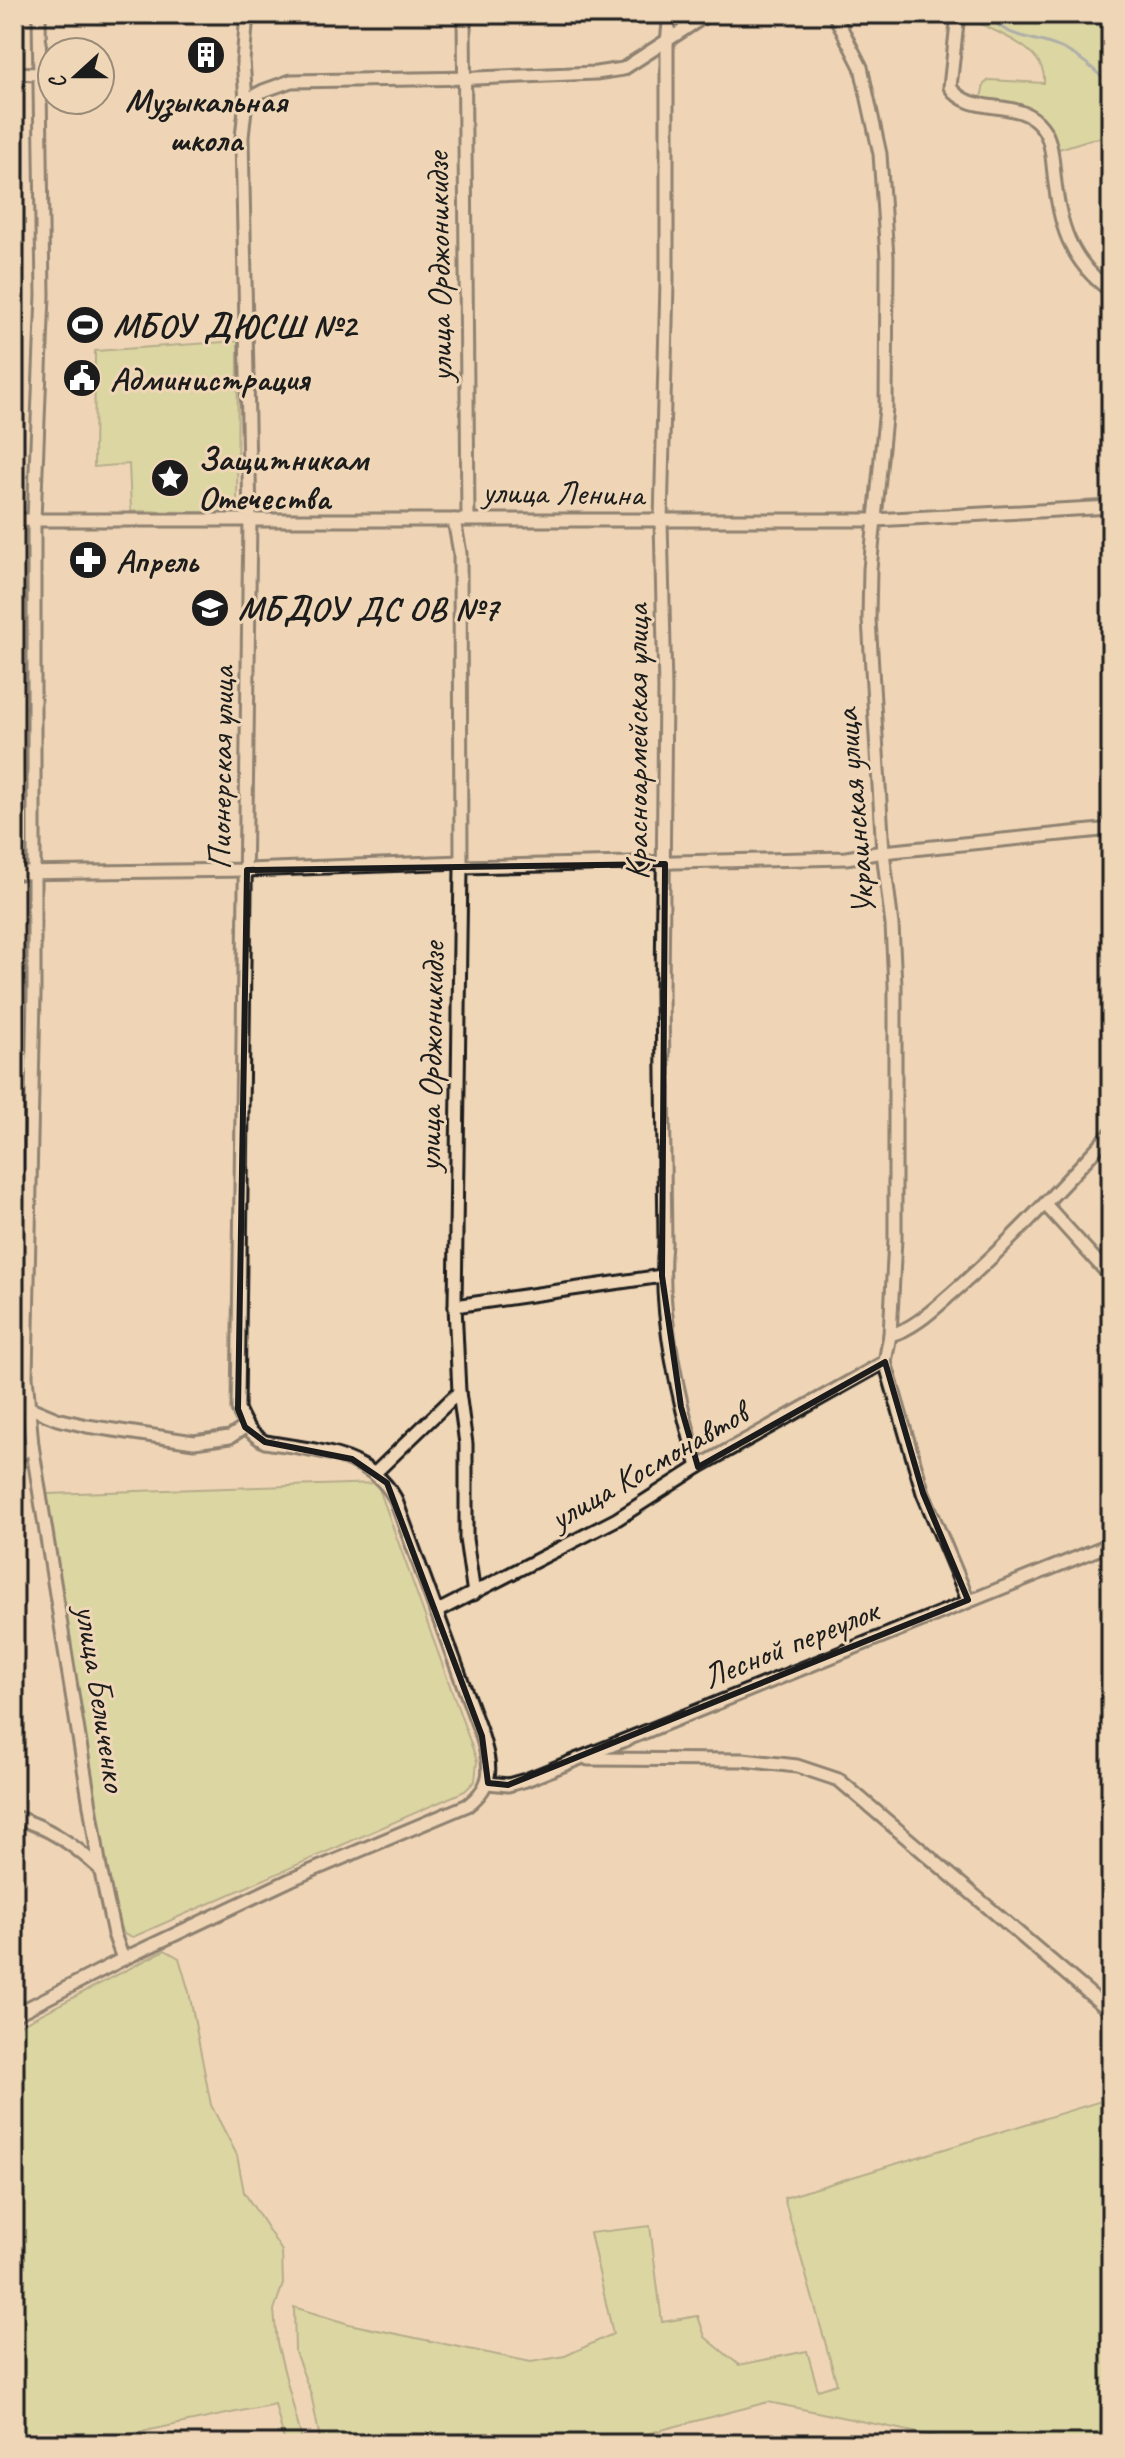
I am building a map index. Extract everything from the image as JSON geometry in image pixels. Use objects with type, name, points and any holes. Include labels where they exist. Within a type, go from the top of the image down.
[{"type":"street","name":"улица Беличенко","points":[[39,14],[39,36]]},
{"type":"street","name":"Пионерская улица","points":[[245,1427],[238,1409],[250,519],[242,137],[246,100],[243,61],[247,14]]},
{"type":"street","name":"улица Орджоникидзе","points":[[464,14],[468,519]]},
{"type":"street","name":"Красноармейская улица","points":[[670,14],[667,42],[667,267],[661,521],[665,864],[662,992],[665,1243],[662,1276],[681,1407],[698,1467]]},
{"type":"street","points":[[246,100],[291,81],[596,73],[623,69],[708,14]]},
{"type":"street","name":"Украинская улица","points":[[834,14],[861,67],[881,169],[887,257],[886,408],[870,569],[869,619],[883,852],[892,925],[895,985],[895,1239],[890,1335],[885,1362],[923,1493],[968,1600]]},
{"type":"street","points":[[958,14],[950,87],[957,98],[1013,109],[1036,120],[1044,129],[1050,145],[1057,206],[1067,238],[1092,277],[1111,291]]},
{"type":"street","points":[[14,73],[36,74]]},
{"type":"street","name":"улица Беличенко","points":[[39,116],[43,295],[34,520],[34,995],[20,1374],[28,1407],[105,1897],[123,1959]]},
{"type":"street","name":"улица Ленина","points":[[14,520],[875,520],[1111,507]]},
{"type":"street","name":"улица Орджоникидзе","points":[[454,520],[460,553],[461,865],[455,1306],[459,1392],[466,1444],[466,1539],[474,1594]]},
{"type":"street","points":[[14,873],[665,864],[846,858],[1111,829]]},
{"type":"street","points":[[890,1335],[900,1333],[935,1308],[980,1269],[1111,1133]]},
{"type":"street","points":[[1045,1204],[1111,1277]]},
{"type":"street","points":[[455,1306],[662,1276]]},
{"type":"street","name":"улица Космонавтов","points":[[436,1612],[617,1519],[698,1467],[885,1362]]},
{"type":"street","points":[[375,1473],[459,1392]]},
{"type":"street","points":[[14,2015],[123,1959],[292,1879],[468,1805],[481,1795],[488,1783],[488,1756],[482,1736],[395,1498],[387,1483],[375,1473],[352,1459],[265,1442],[245,1427],[230,1437],[194,1442],[87,1426],[57,1419],[28,1407]]},
{"type":"street","points":[[14,1464],[16,1458],[32,1445]]},
{"type":"street","name":"Лесной переулок","points":[[488,1783],[508,1785],[526,1780],[1111,1544]]},
{"type":"street","points":[[579,1759],[743,1760],[797,1766],[839,1780],[1111,2012]]},
{"type":"street","points":[[14,1817],[40,1824],[72,1844],[100,1868]]},
{"type":"highlighted area","points":[[665,864],[662,1276],[681,1407],[698,1467],[885,1362],[923,1493],[968,1600],[508,1785],[488,1783],[482,1736],[387,1483],[352,1459],[265,1442],[245,1427],[238,1409],[247,870]]},
{"type":"green space","points":[[968,14],[1071,14],[1111,25],[1111,137],[1091,139],[1059,149],[1045,125],[1026,109],[981,98],[984,84],[989,80],[1044,83],[1043,71],[1029,51],[973,20]]},
{"type":"green space","points":[[238,341],[237,513],[131,511],[129,464],[94,467],[95,351]]},
{"type":"green space","points":[[377,1483],[477,1761],[475,1781],[465,1791],[133,1937],[125,1935],[108,1882],[47,1494]]},
{"type":"green space","points":[[165,1950],[179,1958],[189,1992],[211,2105],[237,2155],[244,2192],[282,2251],[283,2284],[274,2310],[277,2343],[303,2444],[285,2444],[275,2404],[83,2444],[14,2444],[14,2028]]},
{"type":"green space","points":[[1111,2098],[1111,2444],[972,2444],[768,2402],[608,2444],[321,2444],[311,2394],[295,2352],[294,2307],[349,2324],[531,2362],[565,2356],[613,2334],[590,2233],[650,2226],[662,2322],[698,2316],[705,2337],[739,2365],[807,2351],[818,2390],[837,2384],[784,2198]]},
{"type":"waterway","points":[[987,14],[1012,33],[1061,48],[1075,56],[1111,87]]},
{"type":"place","name":"Музыкальная школа","points":[[206,55]]},
{"type":"place","name":"МБОУ ДЮСШ №2","points":[[85,325]]},
{"type":"place","name":"Администрация","points":[[82,378]]},
{"type":"place","name":"Защитникам Отечества","points":[[170,478]]},
{"type":"place","name":"Апрель","points":[[88,560]]},
{"type":"place","name":"МБДОУ ДС ОВ №7","points":[[210,608]]}]
